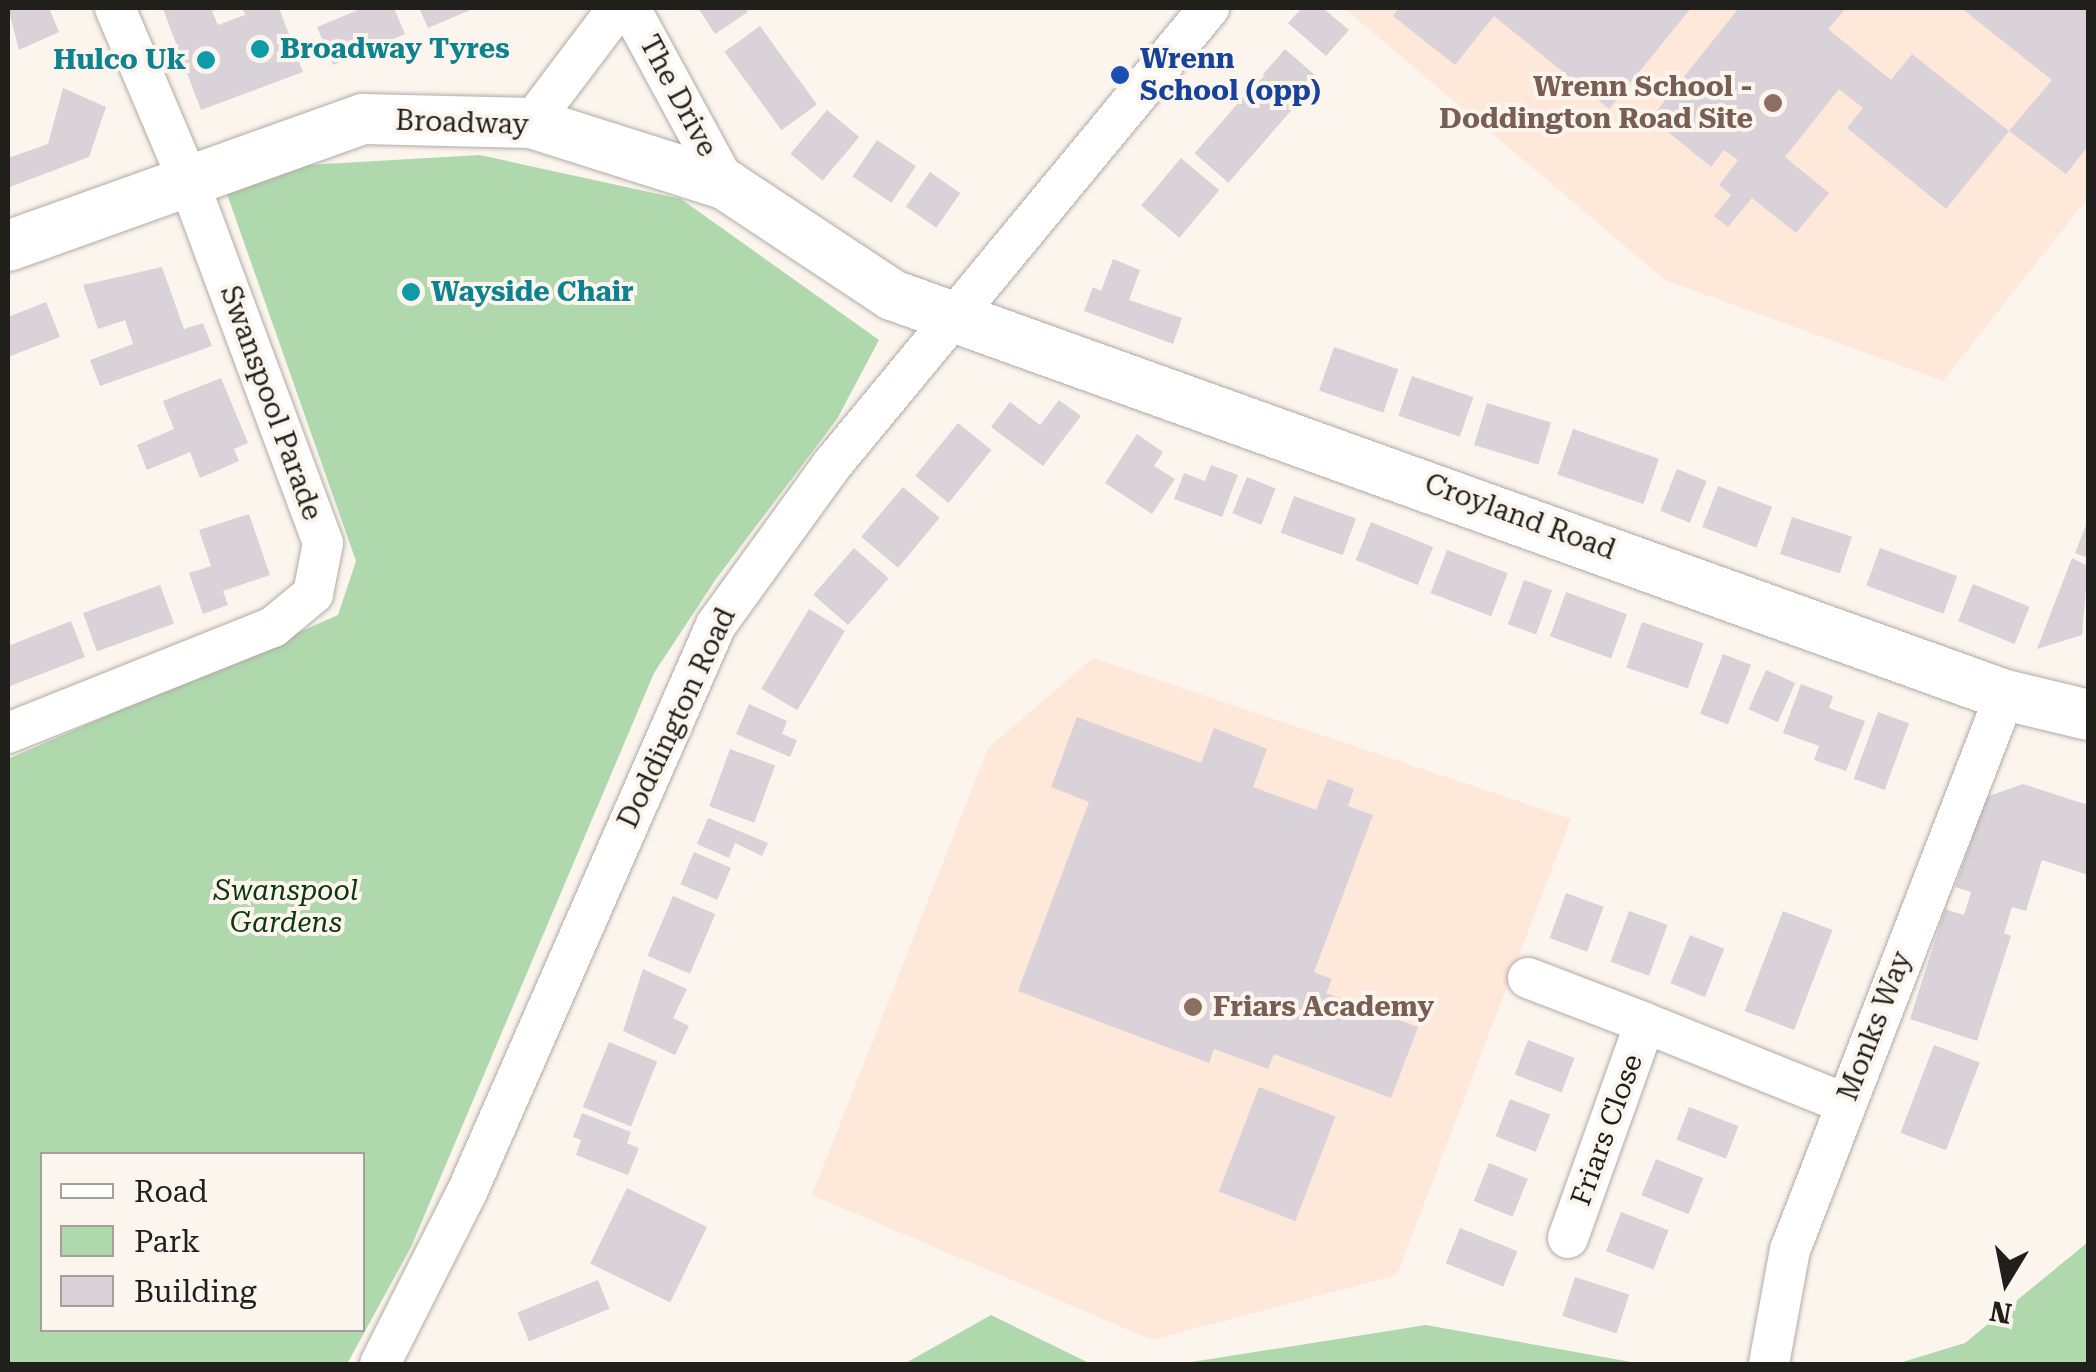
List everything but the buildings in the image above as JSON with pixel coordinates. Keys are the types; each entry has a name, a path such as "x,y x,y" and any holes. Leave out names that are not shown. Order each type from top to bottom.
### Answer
{"main road":[{"name":"Broadway","path":"8,246 363,120 531,123 726,185 871,283 952,316"},
{"name":"Croyland Road","path":"952,316 2005,695 2088,714"}],"street":[{"path":"115,8 188,180"},
{"name":"The Drive","path":"531,123 618,8"},
{"name":"The Drive","path":"630,8 726,185"},
{"name":"Doddington Road","path":"380,1364 467,1192 716,624 766,550 952,316 1037,223 1209,8"},
{"name":"Swanspool Parade","path":"8,733 273,628 313,594 323,543 188,180"},
{"name":"Monks Way","path":"1769,1364 1790,1250 2005,695"},
{"name":"Friars Close","path":"1528,978 1844,1104"},
{"name":"Friars Close","path":"1568,1238 1646,1022"}],"shaded area":[{"name":"Wrenn School - Doddington Road Site","path":"1344,8 2088,8 2088,198 1943,381 1665,280"},
{"name":"Friars Academy","path":"1093,658 1571,819 1397,1275 1152,1340 812,1195 988,748"}],"green space":[{"name":"Swanspool Gardens","path":"480,155 681,199 879,340 837,419 716,579 654,673 411,1247 365,1331 365,1152 40,1152 40,1332 365,1332 347,1364 8,1364 8,759 338,615 356,561 227,194 307,165"},
{"path":"2088,1242 2088,1364 1896,1364 1965,1343"},
{"path":"991,1315 1091,1364 904,1364"},
{"path":"1426,1325 1642,1364 1179,1364"}],"place":[{"name":"Broadway Tyres","path":"260,49"},
{"name":"Hulco Uk","path":"206,60"},
{"name":"Wrenn School (opp)","path":"1120,75"},
{"name":"Wrenn School - Doddington Road Site","path":"1773,103"},
{"name":"Wayside Chair","path":"411,292"},
{"name":"Friars Academy","path":"1193,1007"}]}
